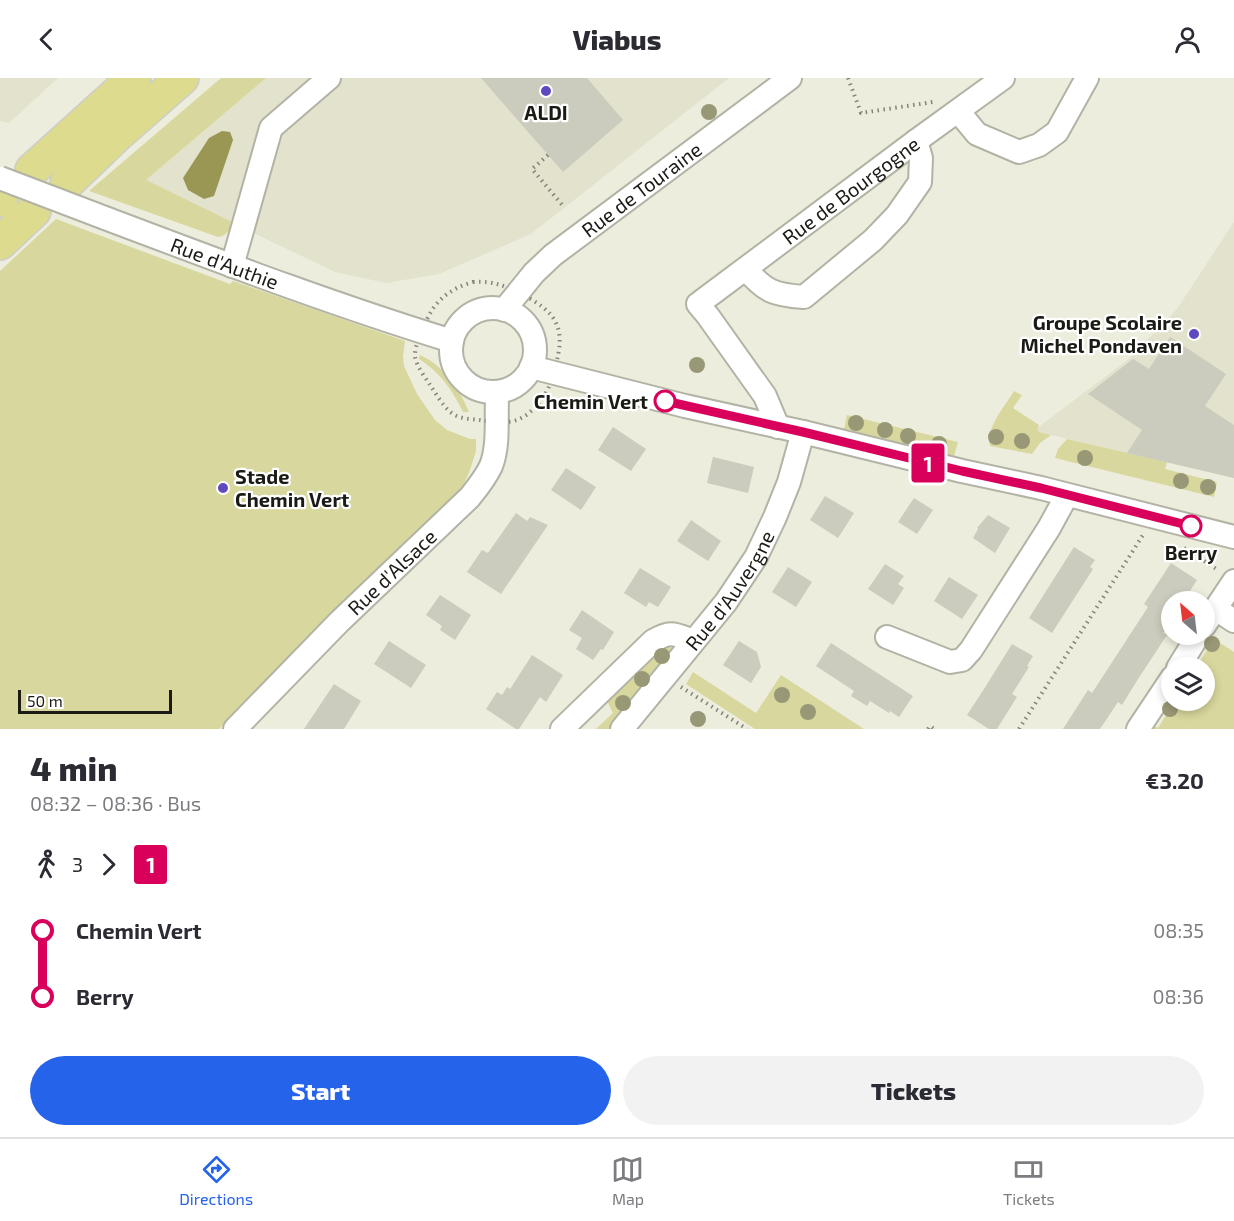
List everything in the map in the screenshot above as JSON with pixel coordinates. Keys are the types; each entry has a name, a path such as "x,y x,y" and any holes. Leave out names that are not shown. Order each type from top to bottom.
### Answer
{"highway":[{"path":"32,170 134,78"},
{"path":"66,183 182,78"},
{"path":"0,243 34,211"}],"street":[{"path":"232,266 271,128 329,78"},
{"name":"Rue de Touraine","path":"504,310 534,273 553,255 790,78"},
{"name":"Rue de Bourgogne","path":"778,427 765,396 698,304 916,141 951,106 1003,78"},
{"path":"951,106 977,134 1019,152 1039,145 1057,132 1087,78"},
{"path":"746,269 756,281 773,293 804,297 873,240 897,215 920,182 921,158 916,141"},
{"name":"Rue d'Authie","path":"0,192 105,218 378,318 452,341"},
{"path":"493,308 504,310 524,322 531,332 535,355 525,377 516,385 506,390 482,391 460,377 451,354 452,341 462,321 471,314 493,308"},
{"path":"531,367 685,406 1068,495 1234,537"},
{"name":"Rue d'Alsace","path":"235,729 331,629 470,497 492,464 495,449 497,399 494,392"},
{"name":"Rue d'Auvergne","path":"622,729 726,602 756,557 789,482 803,432"},
{"path":"886,637 950,662 962,660 971,650 1068,495"},
{"path":"1218,619 1230,578"},
{"path":"562,729 653,641 672,634 693,641"},
{"path":"1138,729 1161,694"}],"path":[{"path":"848,78 861,113 951,106"},
{"path":"548,155 532,169 564,207"},
{"path":"426,322 441,299 465,284 493,282 508,287"},
{"path":"525,296 545,309 552,317 559,332 558,358"},
{"path":"418,342 415,357 441,400 452,413 459,417 479,420"},
{"path":"508,423 532,410 550,384"},
{"path":"1019,729 1144,533"},
{"path":"1182,546 1230,578"},
{"path":"665,677 747,729"},
{"path":"928,729 930,726 934,729"}],"shaded area":[{"path":"0,78 58,78 9,123 0,121"},
{"path":"221,78 266,78 146,180 234,223 226,234 218,237 89,191"},
{"path":"266,78 729,78 531,234 439,274 386,283 335,272 145,181"},
{"path":"222,131 230,132 233,140 214,196 204,199 188,190 183,178 209,138"},
{"name":"Stade Chemin Vert","path":"56,219 230,284 233,281 405,341 404,366 417,394 435,420 447,430 476,439 476,451 463,486 446,506 393,555 219,729 0,729 0,271"},
{"name":"Groupe Scolaire Michel Pondaven","path":"1234,222 1234,478 1039,432 1036,429 1130,358 1177,309"},
{"path":"420,355 436,365 450,379 469,412 463,412 445,382 419,359"},
{"path":"1014,391 1022,395 1013,408 1039,425 1037,429 1039,432 1051,435 1040,443 1032,454 990,446 990,433 993,425"},
{"path":"847,415 958,442 954,456 844,429"},
{"path":"1067,439 1167,462 1165,469 1217,482 1214,497 1055,458 1058,449"},
{"path":"1215,640 1234,652 1234,729 1148,729 1151,724 1158,728 1169,711 1215,711 1215,657 1202,657 1210,645 1215,645"},
{"path":"668,645 671,648 670,656 609,729 596,729 613,713 607,701 603,699 652,651"},
{"path":"693,672 756,713 781,675 864,729 755,729 686,684"}],"building":[{"path":"481,78 587,78 623,120 563,172"},
{"path":"1170,337 1226,374 1205,406 1234,425 1234,478 1127,453 1142,430 1088,394 1133,359 1149,369"},
{"path":"613,427 646,449 631,471 598,450"},
{"path":"713,457 754,467 748,493 707,483"},
{"path":"566,468 596,487 581,510 551,490"},
{"path":"825,496 854,513 838,538 810,520"},
{"path":"914,498 933,510 917,534 898,522"},
{"path":"516,513 527,521 530,517 548,525 501,594 467,572 482,550 488,553"},
{"path":"988,515 1010,528 995,553 973,538 977,528"},
{"path":"691,520 721,541 708,561 677,541"},
{"path":"1074,547 1095,560 1090,567 1093,569 1052,633 1029,618"},
{"path":"1171,563 1197,580 1190,591 1161,591 1161,644 1122,705 1118,702 1100,729 1063,729 1088,690 1092,693 1148,607 1144,604"},
{"path":"885,564 904,576 898,584 904,588 893,605 868,589"},
{"path":"788,567 812,582 796,607 772,592"},
{"path":"640,568 671,587 658,607 649,602 646,607 624,593"},
{"path":"949,577 978,595 962,619 934,601"},
{"path":"440,595 471,615 455,640 440,630 442,626 426,615"},
{"path":"582,610 614,632 603,650 601,649 593,660 576,649 582,638 569,630"},
{"path":"389,641 426,665 411,688 374,664"},
{"path":"739,641 757,652 761,667 751,683 723,665"},
{"path":"831,643 913,696 899,717 870,701 867,706 851,696 854,691 816,666"},
{"path":"1012,644 1033,656 1027,666 1029,667 1012,694 1017,697 997,729 989,729 967,715"},
{"path":"532,655 563,675 546,702 540,697 519,729 516,729 486,709 497,692 502,695 507,687 510,689"},
{"path":"334,684 361,701 344,729 304,729"}],"bus line":[{"name":"1","path":"665,401 1041,488 1191,526"}],"place":[{"name":"ALDI","path":"546,91"},
{"name":"Groupe Scolaire Michel Pondaven","path":"1194,334"},
{"name":"Chemin Vert","path":"665,401"},
{"name":"Stade Chemin Vert","path":"223,488"},
{"name":"Berry","path":"1191,526"}]}
